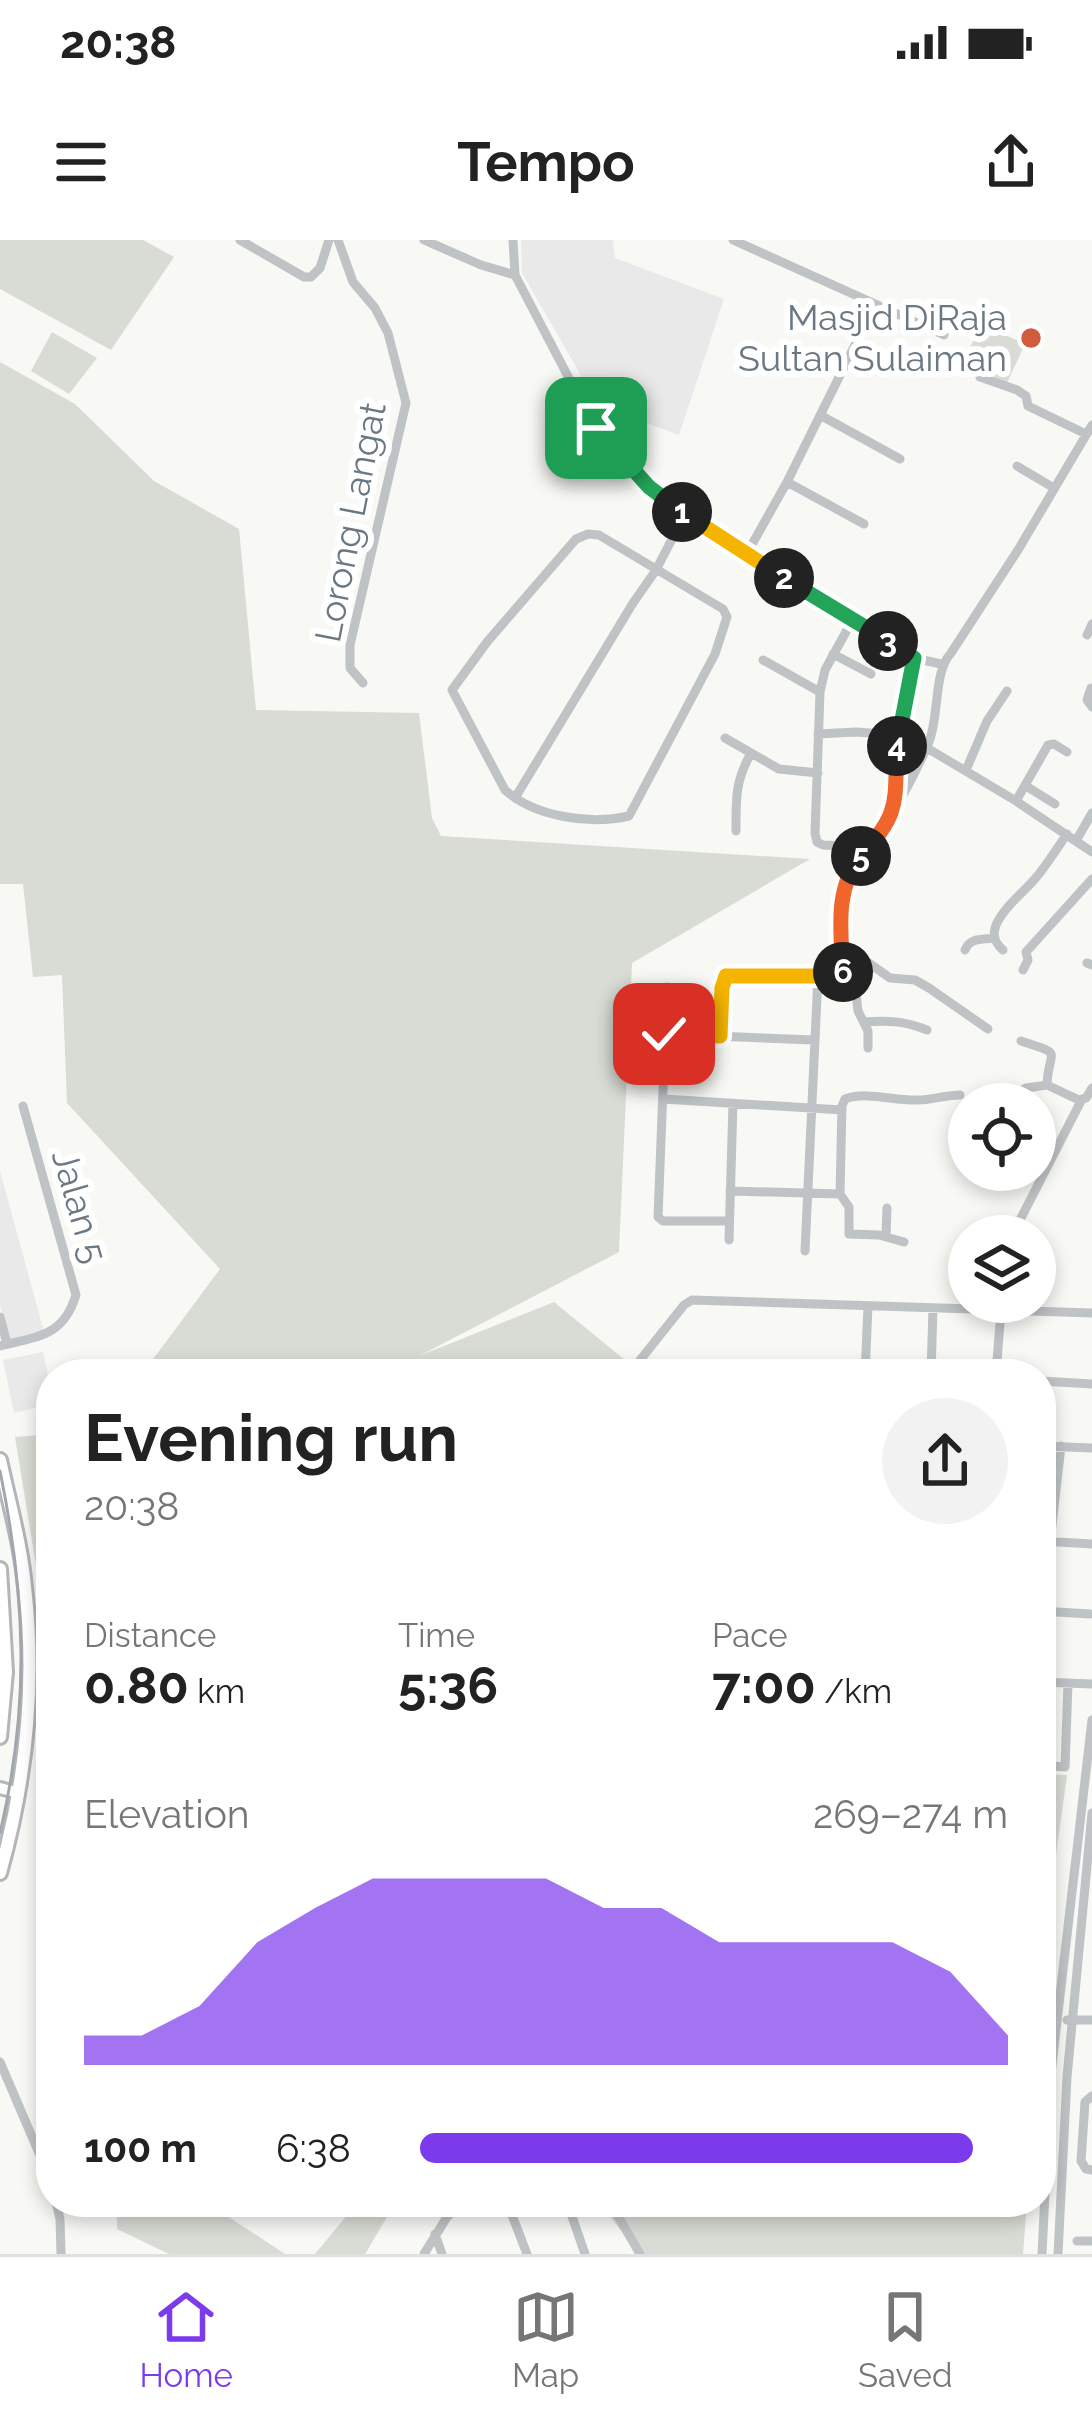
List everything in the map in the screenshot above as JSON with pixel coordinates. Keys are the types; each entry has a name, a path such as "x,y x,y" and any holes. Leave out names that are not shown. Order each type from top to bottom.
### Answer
{"highway":[{"path":"0,1460 25,1583 30,1646 19,1793 0,1873"},
{"path":"0,1569 6,1672 0,1737"}],"main road":[{"path":"0,1788 19,1793"},
{"path":"0,1804 16,1809"}],"street":[{"path":"240,240 304,278 320,268 329,240"},
{"name":"Lorong Langat","path":"338,240 352,282 376,308 388,333 406,403 350,645 350,668 363,682"},
{"path":"424,240 515,275"},
{"path":"513,240 515,275 596,428 649,487 746,554 914,658 941,664"},
{"path":"733,240 944,335"},
{"path":"746,554 855,345 928,369"},
{"path":"843,976 840,917 845,884 886,824 927,748 936,724 941,664 1018,550 1089,430 1028,406 1026,396 1017,390 980,377"},
{"path":"820,415 900,459"},
{"path":"1017,466 1054,488"},
{"path":"787,482 864,524"},
{"path":"515,798 656,571 685,514"},
{"path":"581,535 598,535 723,609 727,617 715,654 629,816 567,816 515,798 505,790 452,690 487,642 581,535"},
{"path":"853,620 825,670 820,692 815,833 817,842 830,846 870,847"},
{"path":"833,654 871,674"},
{"path":"897,803 897,735 914,658"},
{"path":"763,660 820,692"},
{"path":"1091,688 1087,700 1092,707"},
{"path":"964,766 1007,692"},
{"path":"818,734 897,735"},
{"path":"725,738 779,769 818,773"},
{"path":"1021,794 1048,745 1067,752"},
{"path":"927,748 1021,794 1055,804"},
{"path":"736,831 736,787 751,753"},
{"path":"1021,794 1092,852"},
{"path":"1003,950 994,938 998,921 1092,813"},
{"path":"1023,970 1026,952 1092,879"},
{"path":"965,950 974,940 994,938"},
{"path":"842,944 890,978 915,980 929,988 988,1029"},
{"path":"720,1036 726,976 843,976 855,984 868,1048"},
{"path":"805,1251 818,976"},
{"path":"667,987 658,1217 663,1221 729,1221"},
{"path":"863,1022 888,1020 926,1030"},
{"path":"664,1034 814,1040"},
{"path":"1021,1041 1048,1050 1053,1064 1047,1083"},
{"path":"1024,1215 1092,1088"},
{"path":"1056,1090 1082,1099"},
{"path":"904,1242 849,1234 849,1207 840,1194 842,1109 850,1095 913,1100 948,1095"},
{"path":"663,1099 842,1109"},
{"path":"729,1240 733,1103"},
{"name":"Jalan 5","path":"4,1345 58,1329 76,1294 23,1106"},
{"path":"730,1191 840,1194"},
{"path":"886,1236 887,1208"},
{"path":"641,1359 692,1300 948,1308"},
{"path":"866,1359 868,1306"},
{"path":"932,1359 933,1308"},
{"path":"1056,1312 1092,1313"},
{"path":"0,1317 4,1345"},
{"path":"997,1359 1000,1323"},
{"path":"1056,1382 1092,1384"},
{"path":"1056,1446 1092,1448"},
{"path":"1056,1478 1061,1446"},
{"path":"1056,1542 1092,1544"},
{"path":"1056,1611 1090,1614"},
{"path":"1056,1683 1092,1684"},
{"path":"1056,1766 1065,1767 1068,1683"},
{"path":"1056,2028 1082,1903 1092,1720"},
{"path":"1058,2254 1071,2020 1092,1814"},
{"path":"1057,2019 1092,2018"},
{"path":"0,2062 36,2146"},
{"path":"1092,2096 1084,2102 1081,2162 1092,2170"},
{"path":"57,2217 61,2254"},
{"path":"424,2254 446,2217"},
{"path":"513,2217 527,2254"},
{"path":"571,2217 585,2254"},
{"path":"619,2217 640,2254"},
{"path":"1042,2254 1044,2217"},
{"path":"435,2234 442,2254"},
{"path":"1077,2241 1092,2241"}],"shaded area":[{"path":"0,240 143,240 174,257 111,350 0,289"},
{"path":"521,240 613,240 615,258 724,299 679,435 598,405 522,273"},
{"path":"981,324 1025,344 1007,383 963,363"},
{"path":"52,332 97,358 69,394 31,371"},
{"path":"0,362 75,404 154,481 239,529 256,710 419,713 432,818 441,836 810,859 632,963 619,1252 419,1356 554,1302 624,1359 153,1359 220,1269 67,1103 62,975 33,977 23,884 0,884"},
{"path":"0,1171 44,1332 9,1340 0,1305"},
{"path":"43,1352 44,1359 36,1359 36,1408 14,1413 3,1360"},
{"path":"36,1435 36,1566 15,1437"},
{"path":"1056,1775 1067,1775 1056,1855"},
{"path":"117,2217 229,2217 285,2254 169,2254 117,2229"},
{"path":"346,2217 387,2217 365,2254 315,2254"},
{"path":"611,2217 1026,2217 1023,2254 639,2254"}],"tram line":[{"path":"0,1471 15,1563 21,1652 16,1741 0,1833"}],"place":[{"name":"Masjid DiRaja Sultan Sulaiman","path":"1031,338"}],"route":[{"path":"596,428 649,487 685,514 914,658 897,735 897,803 845,884 840,917 843,976 726,976 720,1036 664,1034"}]}
